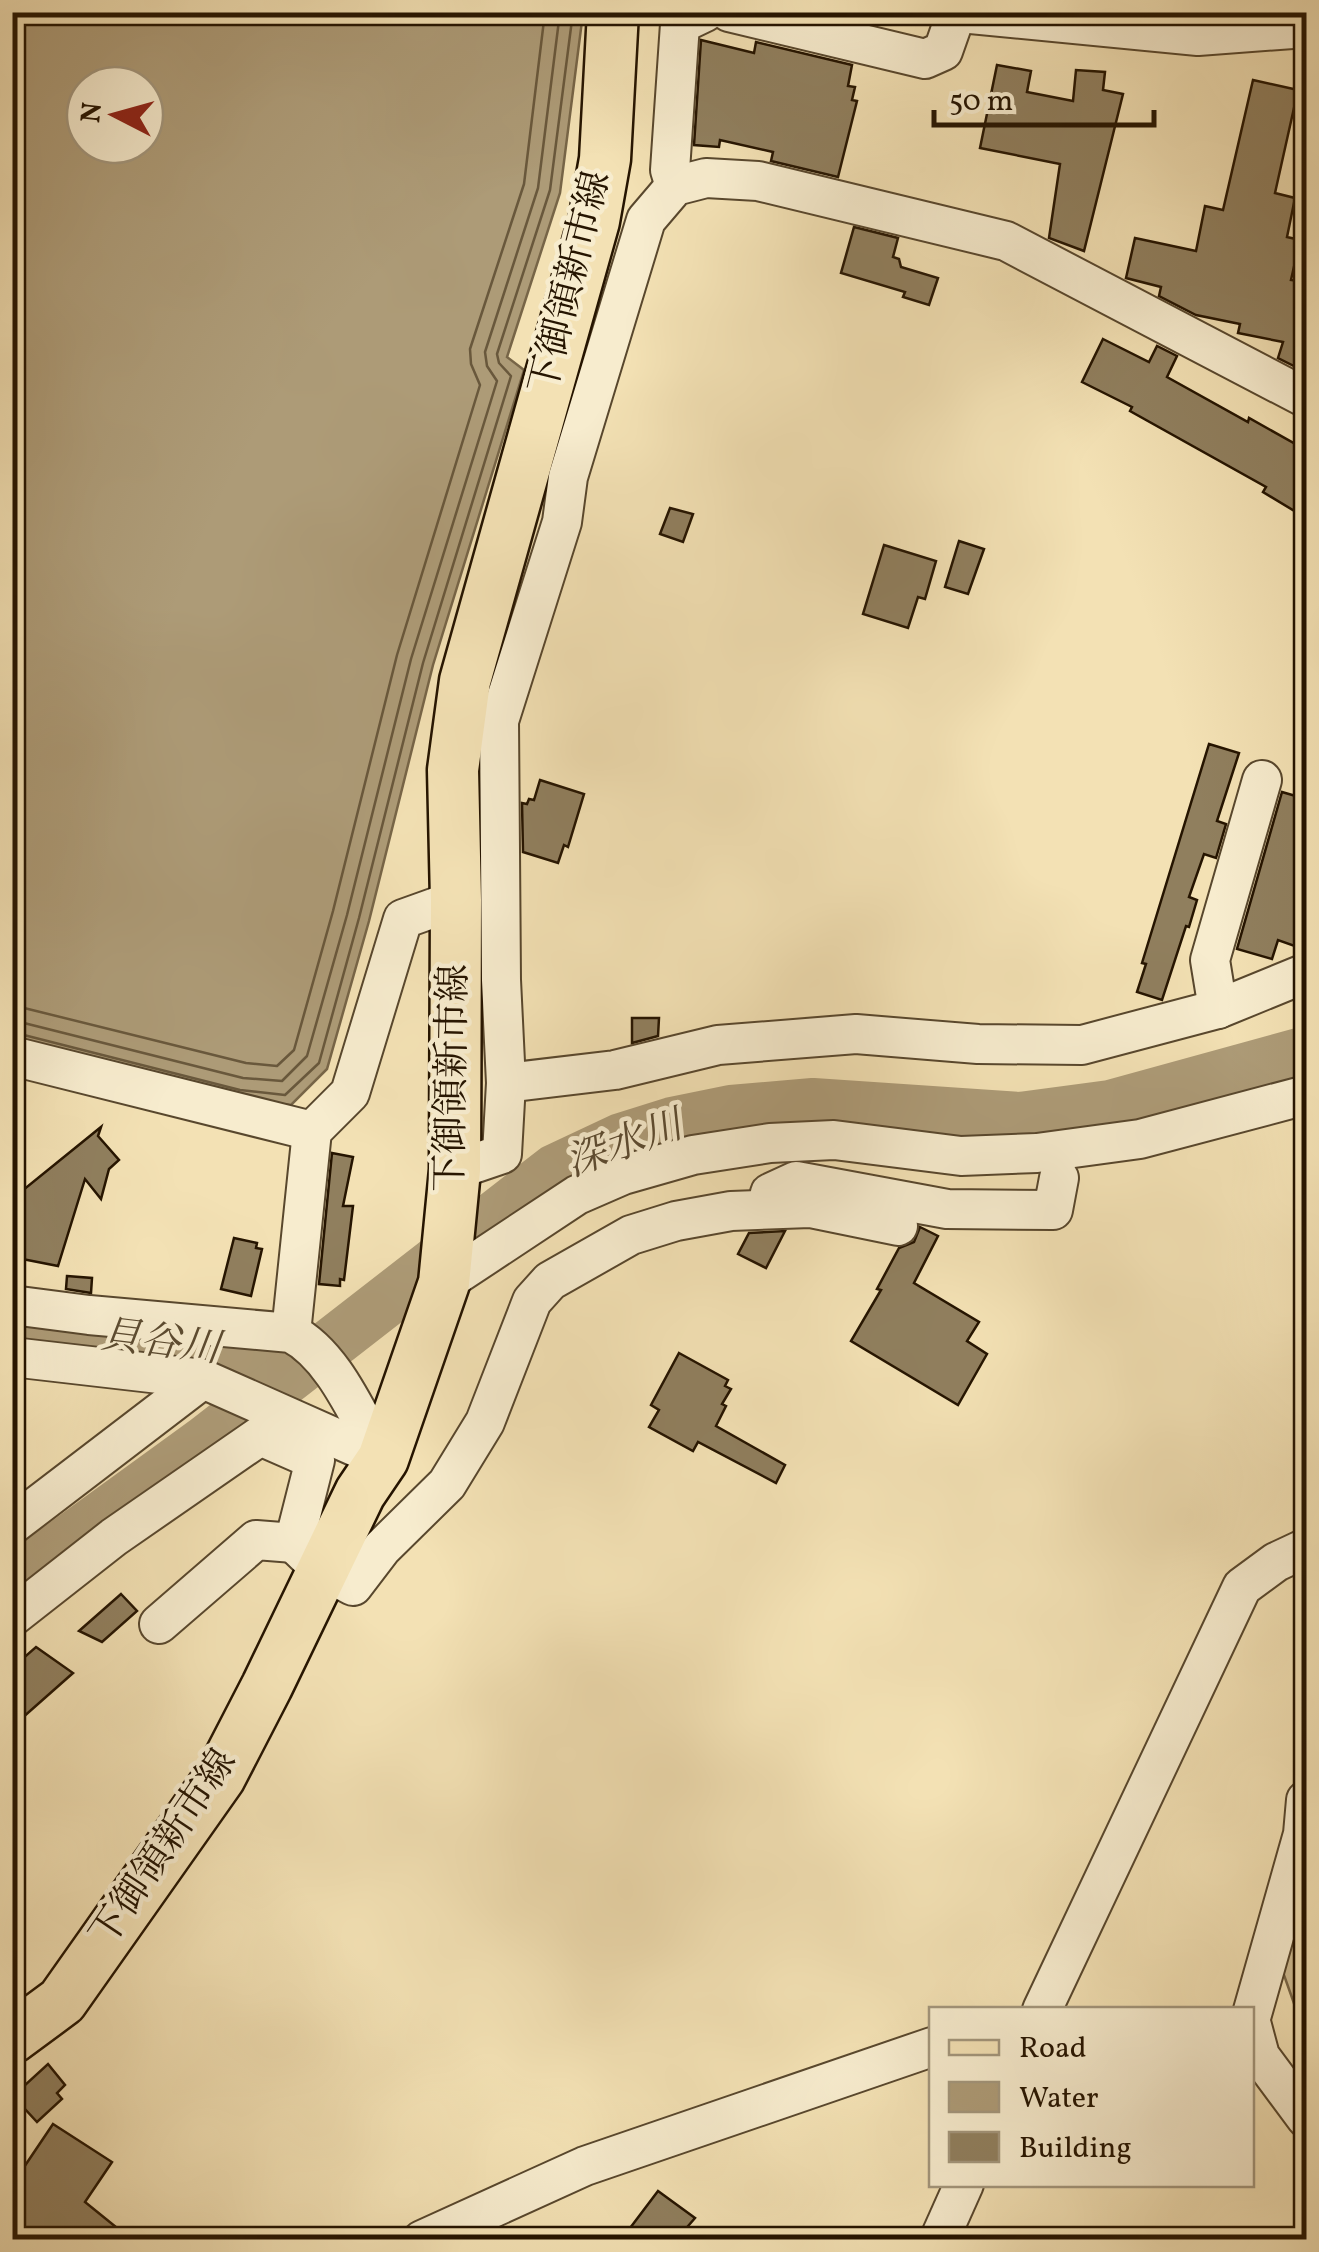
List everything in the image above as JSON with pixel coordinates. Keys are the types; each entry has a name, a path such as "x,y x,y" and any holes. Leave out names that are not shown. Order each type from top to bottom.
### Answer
{"main road":[{"name":"下御領新市線","path":"12,2038 62,2001 220,1777 267,1686 308,1556 383,1459 444,1283 455,1170 453,770 465,680 594,221 604,159 613,12"}],"street":[{"path":"675,186 670,170 680,24 705,12"},
{"path":"729,12 925,59 943,51 953,13 1306,28"},
{"path":"455,1170 502,1154 506,1083 500,980 500,721 562,522 568,477 646,220 675,186 706,178 758,181 1006,240 1306,398"},
{"path":"1218,1009 1210,960 1262,780"},
{"path":"383,1459 310,1349 312,1131 350,1093 403,919 456,900"},
{"path":"506,1083 615,1070 718,1045 837,1035 978,1044 1082,1044 1218,1009 1306,973"},
{"path":"12,1056 312,1131"},
{"path":"444,1283 577,1195 693,1155 770,1143 834,1140 961,1156 1038,1153 1140,1139 1306,1095"},
{"path":"766,1210 770,1193 796,1181 948,1209 1065,1199 1097,1167 1140,1139"},
{"path":"980,1156 988,1170 1024,1180 1065,1199"},
{"path":"159,1624 256,1540 308,1556 353,1586 382,1548 447,1484 485,1422 532,1301 550,1282 631,1236 731,1211 810,1208 898,1226"},
{"path":"12,1305 310,1349"},
{"path":"12,1356 217,1386 383,1459"},
{"path":"12,1525 217,1386"},
{"path":"12,1617 114,1537 260,1436 314,1460 308,1556"},
{"path":"1043,2007 1242,1587 1276,1562 1306,1548"},
{"path":"1254,2007 1303,1834 1306,1800"},
{"path":"1254,2034 1260,2056 1306,2118"},
{"path":"422,2240 585,2166 929,2049"},
{"path":"939,2240 963,2187"}],"shaded area":[{"path":"1285,1941 1306,1942 1306,2010 1296,2009 1279,1961"}],"water":[{"path":"12,13 583,13 560,193 507,357 524,370 433,665 369,921 327,1069 291,1105 239,1100 13,1041"}],"building":[{"path":"701,40 754,53 756,42 852,65 848,86 855,87 852,100 857,101 838,177 771,161 773,152 720,140 719,147 694,145"},
{"path":"997,65 1031,71 1027,92 1073,101 1076,70 1105,72 1103,90 1123,94 1084,251 1049,238 1060,164 980,148"},
{"path":"1253,80 1298,90 1275,193 1295,198 1287,237 1300,240 1291,280 1306,282 1306,372 1278,358 1283,342 1238,333 1240,324 1196,315 1159,296 1161,287 1126,278 1135,238 1196,251 1205,206 1223,210"},
{"path":"854,227 898,238 893,257 899,259 901,267 938,278 929,305 903,297 905,292 841,273"},
{"path":"1103,339 1149,362 1157,346 1177,356 1167,377 1306,450 1306,518 1263,492 1266,487 1130,411 1132,407 1082,382"},
{"path":"670,508 693,514 683,542 660,534"},
{"path":"959,541 984,549 968,594 945,587"},
{"path":"884,545 936,561 925,599 918,597 908,628 863,614"},
{"path":"1209,744 1239,753 1217,821 1226,824 1216,858 1204,854 1189,897 1197,900 1162,1000 1137,992 1146,964 1142,963"},
{"path":"540,780 584,794 568,847 564,845 558,863 523,852 522,803 534,800"},
{"path":"1282,792 1306,799 1306,950 1278,940 1272,959 1237,949"},
{"path":"632,1018 659,1018 658,1036 632,1043"},
{"path":"101,1127 98,1136 119,1160 109,1169 101,1199 85,1179 58,1266 12,1257 12,1199"},
{"path":"332,1153 353,1157 343,1206 353,1206 340,1286 319,1284"},
{"path":"920,1227 938,1236 914,1283 979,1322 967,1341 987,1354 958,1405 851,1341 881,1290 877,1289 899,1248 914,1242"},
{"path":"785,1231 766,1268 738,1254 749,1233"},
{"path":"234,1238 257,1243 256,1248 262,1249 251,1296 221,1289"},
{"path":"67,1276 92,1278 91,1293 66,1289"},
{"path":"679,1353 728,1380 725,1386 731,1389 716,1426 785,1465 776,1483 698,1442 693,1451 649,1427 659,1410 651,1405"},
{"path":"121,1594 137,1611 102,1642 79,1631"},
{"path":"36,1647 73,1673 12,1727 12,1668"},
{"path":"48,2064 65,2085 57,2093 62,2099 37,2122 13,2096"},
{"path":"53,2124 112,2162 85,2202 132,2240 40,2240 12,2221 12,2185"},
{"path":"658,2191 695,2218 676,2240 621,2240"}],"waterway":[{"name":"深水川","path":"12,1582 206,1441 555,1170 621,1139 731,1111 813,1104 1020,1118 1110,1106 1306,1052"},
{"name":"貝谷川","path":"12,1326 308,1363"}]}
